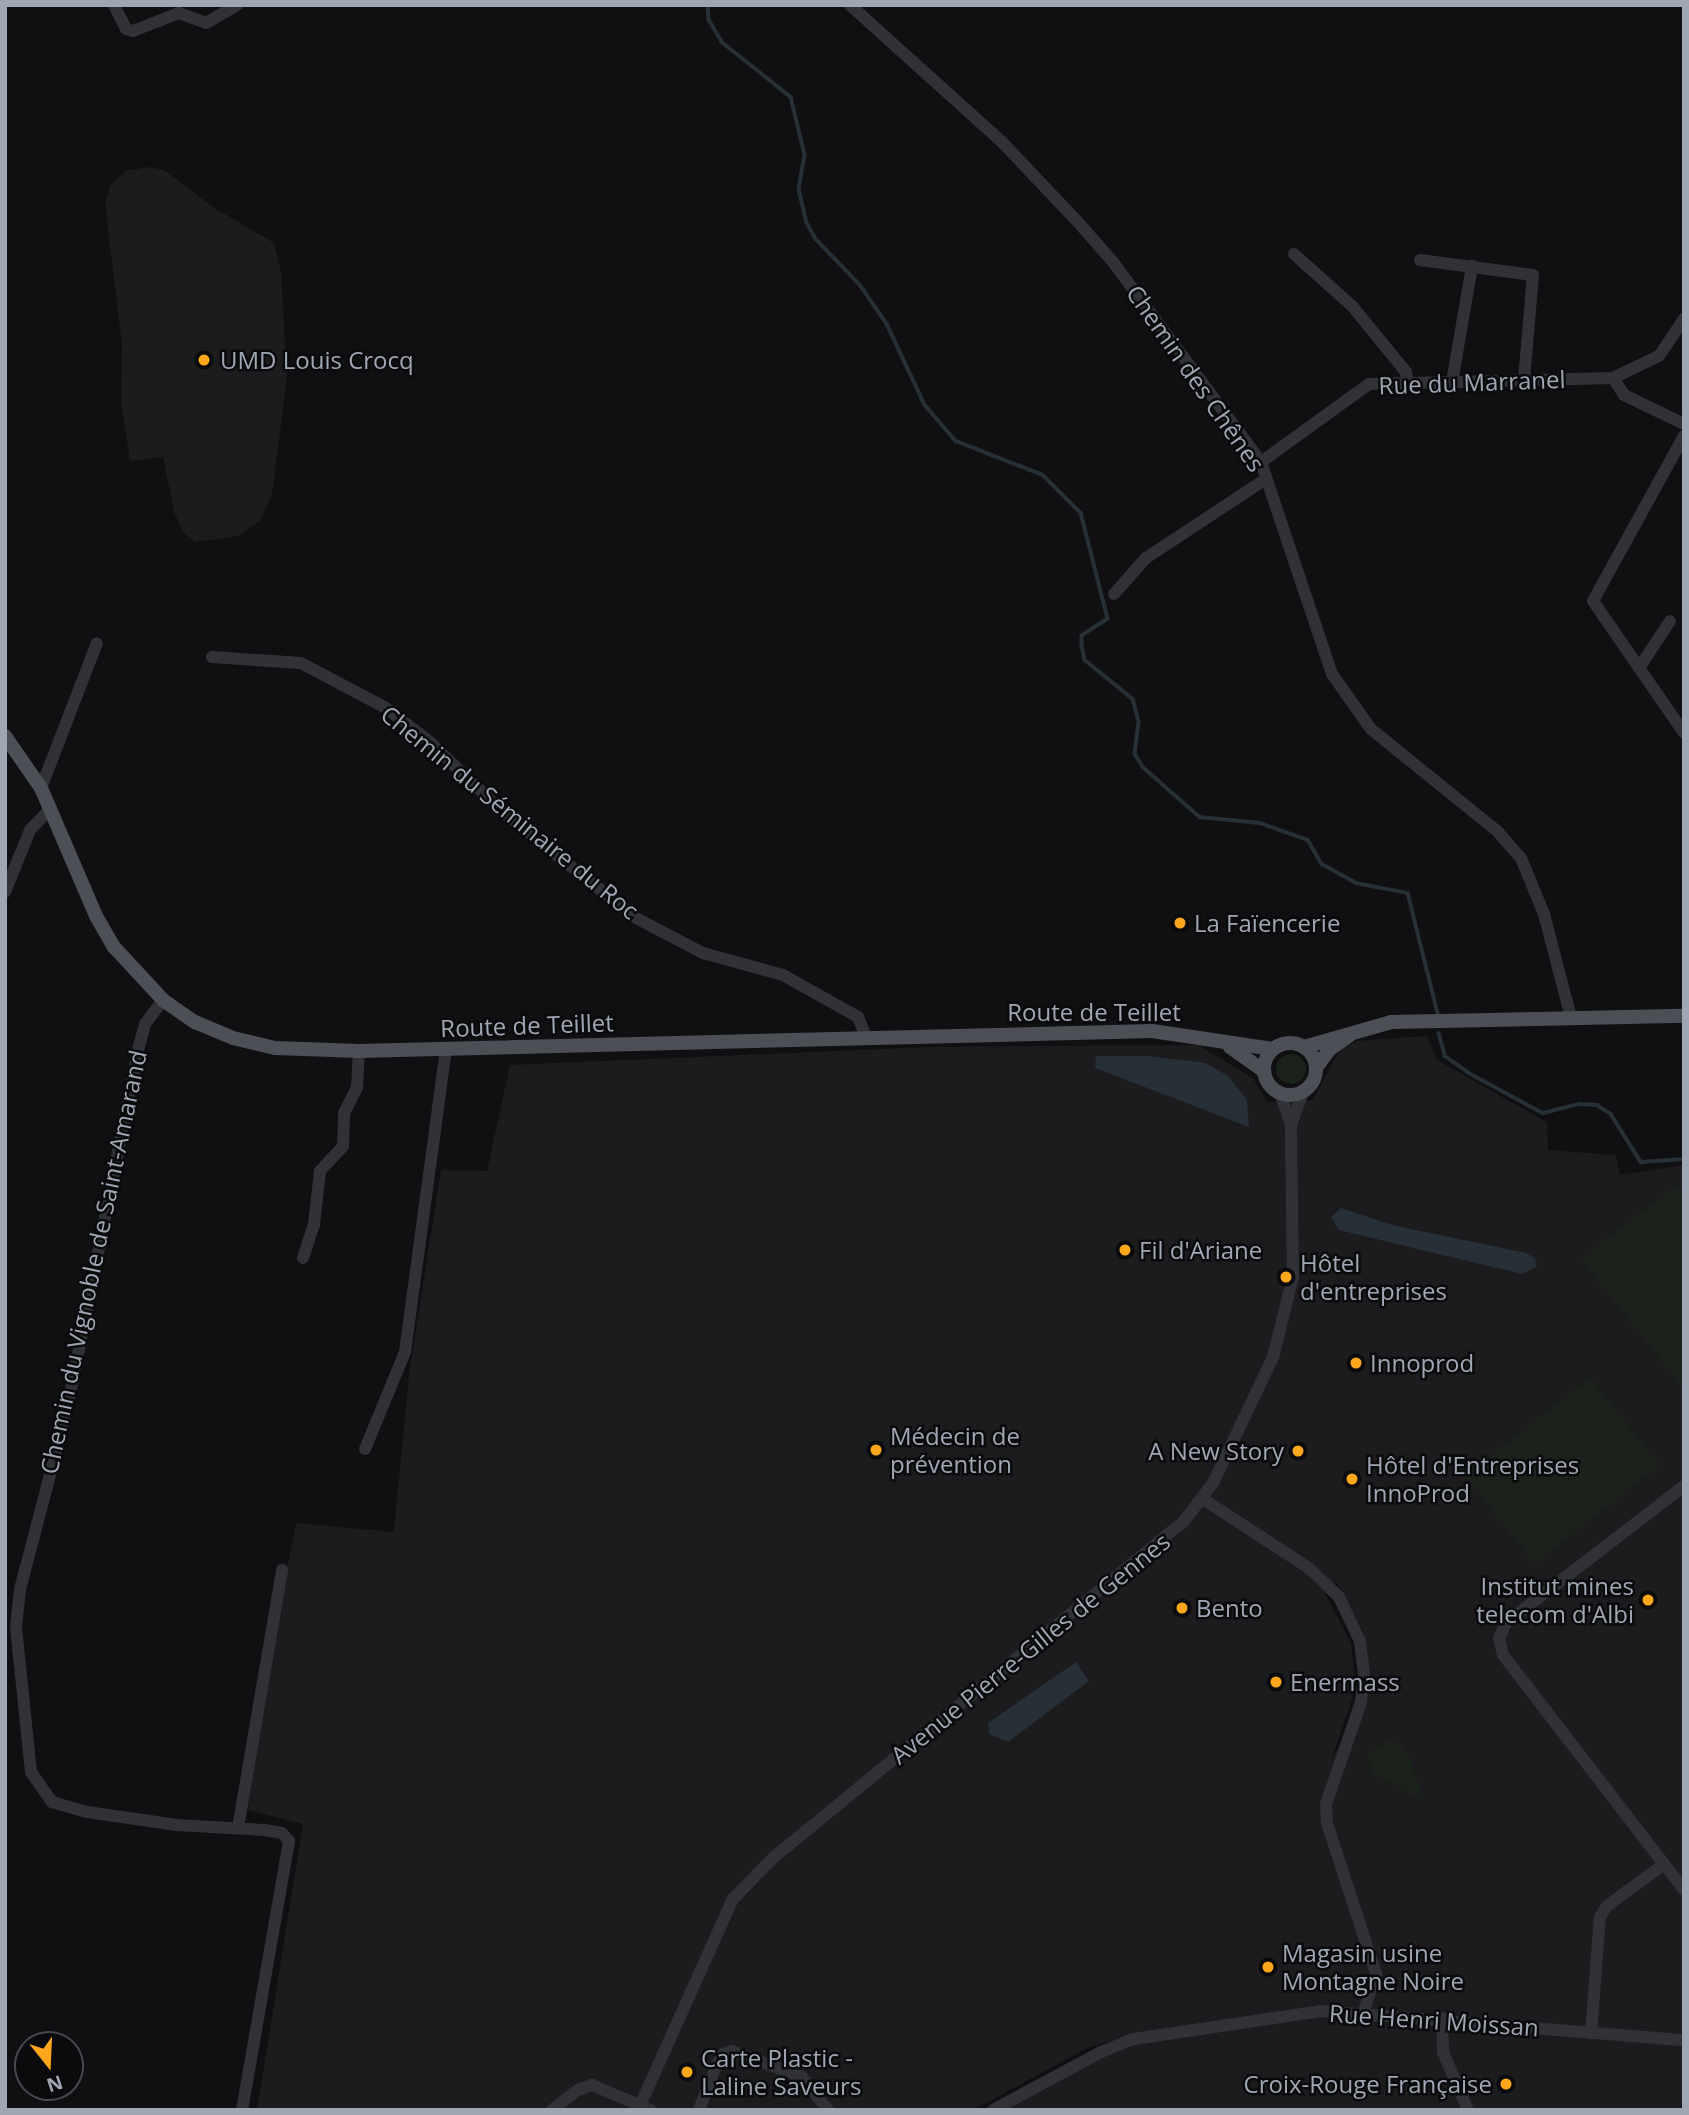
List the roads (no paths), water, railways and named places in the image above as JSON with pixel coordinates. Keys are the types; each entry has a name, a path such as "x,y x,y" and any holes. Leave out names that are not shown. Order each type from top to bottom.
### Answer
{"main road":[{"name":"Route de Teillet","path":"5,736 41,788 96,916 114,947 163,1000 195,1022 233,1038 275,1048 359,1051 1152,1031 1273,1049"},
{"path":"1357,1030 1330,1049 1315,1068 1304,1090 1280,1093 1269,1084 1264,1071 1273,1049 1291,1043 1304,1047 1357,1030 1391,1022 1684,1016"},
{"name":"Route de Teillet","path":"1213,1039 1248,1057 1264,1071"},
{"path":"1304,1047 1315,1068"}],"street":[{"path":"114,5 126,29 133,31 179,13 206,23 237,5"},
{"name":"Chemin des Chênes","path":"850,5 1002,142 1077,220 1114,262 1261,462 1332,674 1371,729 1498,832 1521,858 1544,914 1571,1018"},
{"path":"1294,254 1353,307 1406,372 1408,383"},
{"path":"1420,260 1533,275 1524,380"},
{"path":"1452,382 1472,266"},
{"name":"Rue du Marranel","path":"1261,462 1369,384 1613,378 1659,356 1684,319"},
{"path":"1613,378 1624,396 1684,424"},
{"path":"1684,436 1593,601 1684,733"},
{"path":"1114,594 1146,558 1266,480"},
{"path":"1639,668 1670,621"},
{"path":"41,788 56,760 97,643"},
{"name":"Chemin du Séminaire du Roc","path":"212,657 301,663 386,708 430,742 507,816 636,918 703,953 783,975 858,1017 866,1037"},
{"path":"5,892 30,830 51,808"},
{"name":"Chemin du Vignoble de Saint-Amarand","path":"163,1000 145,1024 139,1045 66,1414 20,1589 16,1627 32,1772 52,1802 113,1815 282,1833 289,1841 289,1856 242,2110"},
{"path":"365,1449 405,1352 446,1050"},
{"path":"303,1258 314,1225 320,1171 343,1146 344,1113 357,1088 359,1051"},
{"name":"Avenue Pierre-Gilles de Gennes","path":"1291,1125 1304,1090"},
{"name":"Avenue Pierre-Gilles de Gennes","path":"643,2108 733,1899 773,1858 1144,1555 1203,1499 1268,1368 1286,1315 1294,1257 1291,1125 1280,1093"},
{"path":"1684,1486 1506,1623 1499,1638 1503,1655 1684,1890"},
{"path":"1203,1499 1309,1569 1339,1597 1360,1641 1364,1674 1361,1702 1326,1804 1328,1823 1363,1926 1376,1975 1364,2011"},
{"path":"238,1828 282,1570"},
{"path":"1591,2033 1600,1917 1607,1906 1664,1864"},
{"name":"Rue Henri Moissan","path":"993,2110 1134,2039 1321,2011 1364,2011 1684,2040"},
{"path":"1442,2018 1443,2052 1468,2110"},
{"path":"699,2110 716,2066 723,2054 732,2051 802,2077 828,2110"},
{"path":"552,2110 578,2090 592,2085 643,2108"}],"waterway":[{"path":"708,5 709,20 722,42 791,97 805,155 799,189 807,223 816,239 861,286 887,324 925,405 956,441 1043,475 1081,513 1108,619 1082,636 1085,660 1133,699 1139,722 1135,754 1143,767 1200,817 1260,823 1308,840 1322,864 1356,883 1408,893 1439,1017"},
{"path":"1439,1033 1445,1056 1469,1073 1543,1113 1580,1104 1597,1105 1611,1114 1641,1162 1684,1159"}],"place":[{"name":"UMD Louis Crocq","path":"204,360"},
{"name":"La Faïencerie","path":"1180,923"},
{"name":"Fil d'Ariane","path":"1125,1250"},
{"name":"Hôtel d'entreprises","path":"1286,1277"},
{"name":"Innoprod","path":"1356,1363"},
{"name":"Médecin de prévention","path":"876,1450"},
{"name":"A New Story","path":"1298,1451"},
{"name":"Hôtel d'Entreprises InnoProd","path":"1352,1479"},
{"name":"Institut mines telecom d'Albi","path":"1648,1600"},
{"name":"Bento","path":"1182,1608"},
{"name":"Enermass","path":"1276,1682"},
{"name":"Magasin usine Montagne Noire","path":"1268,1967"},
{"name":"Carte Plastic - Laline Saveurs","path":"687,2072"},
{"name":"Croix-Rouge Française","path":"1506,2084"}]}
